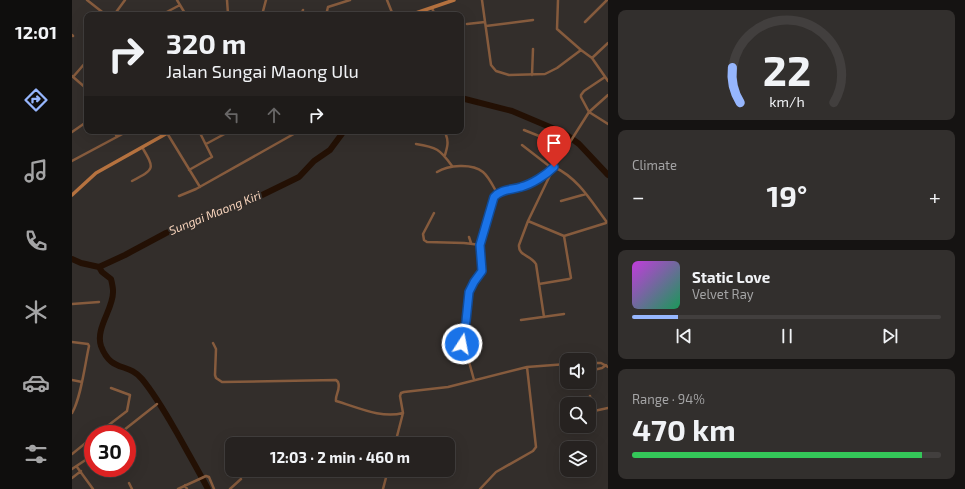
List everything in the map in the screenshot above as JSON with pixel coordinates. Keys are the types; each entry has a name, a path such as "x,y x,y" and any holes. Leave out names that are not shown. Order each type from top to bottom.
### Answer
{"main road":[{"path":"419,12 454,0"},
{"path":"72,195 96,173 165,134"}],"street":[{"path":"87,0 102,12"},
{"path":"116,12 125,0"},
{"path":"177,0 184,12"},
{"path":"227,0 228,12"},
{"path":"263,12 266,0"},
{"path":"327,12 328,7 350,0"},
{"path":"388,0 392,12"},
{"path":"482,0 491,64 496,71 508,75 549,73 581,50"},
{"path":"558,0 557,27 581,50 592,58 608,81"},
{"path":"585,22 607,0"},
{"path":"167,12 180,5"},
{"path":"432,8 434,12"},
{"path":"486,26 533,20"},
{"path":"467,24 485,22"},
{"path":"592,58 608,43"},
{"path":"532,75 533,49"},
{"path":"84,64 72,77 84,87"},
{"path":"605,78 584,91 581,95 581,100 589,112 608,124"},
{"path":"544,317 535,261 520,252 518,249 519,245 528,221 553,168 589,112 608,95"},
{"path":"72,132 84,124"},
{"path":"524,130 544,138 564,151"},
{"path":"72,161 122,134"},
{"path":"168,134 200,187"},
{"path":"189,170 212,157 201,134"},
{"path":"206,144 224,134"},
{"path":"179,196 200,187 294,134"},
{"path":"445,155 448,144 446,135"},
{"path":"416,144 440,151 445,155 452,166"},
{"path":"522,145 553,168 571,176 586,194 606,223 564,236 528,221"},
{"path":"132,181 148,173 150,169 150,161 142,147"},
{"path":"437,172 452,166 470,167 483,172 497,193"},
{"path":"474,380 468,358 462,344 469,292 482,271 480,245 493,200 497,193 523,187 553,168"},
{"path":"561,201 586,194"},
{"path":"434,213 423,234 424,240 480,245"},
{"path":"539,284 571,278 564,236"},
{"path":"469,237 471,243"},
{"path":"72,304 99,302"},
{"path":"521,320 564,314"},
{"path":"72,342 88,344 89,346 82,382 72,413"},
{"path":"212,343 216,349 215,375 216,378 222,382 336,380 340,386 336,401 382,415 403,413"},
{"path":"596,363 607,366"},
{"path":"397,437 403,413 400,396 401,393 448,387 527,367 560,365"},
{"path":"596,369 607,366"},
{"path":"480,489 496,472 536,447 527,367"},
{"path":"72,380 82,382"},
{"path":"108,425 127,410 130,395 111,388"},
{"path":"590,396 594,411 608,408"},
{"path":"130,425 157,404"},
{"path":"72,454 84,444"},
{"path":"72,469 84,462"},
{"path":"77,467 93,489"},
{"path":"72,478 80,471"},
{"path":"178,489 206,476 209,477 214,489"},
{"path":"383,489 386,477"},
{"path":"230,489 241,479"},
{"path":"129,483 132,489"},
{"path":"185,485 187,489"}],"waterway":[{"name":"Sungai Maong Kiri","path":"464,99 512,111 564,133 579,144 608,175"},
{"name":"Sungai Maong Kiri","path":"72,259 81,263 99,267 166,233 256,198 299,177 314,161 330,150 342,134"},
{"path":"99,267 102,272 111,279 113,290 113,298 100,332 101,346 110,360 115,364 137,374 147,385 169,419 208,489"}],"route":[{"path":"462,344 468,310 469,292 482,271 480,245 494,197 497,193 523,187 538,179 554,167"}]}
